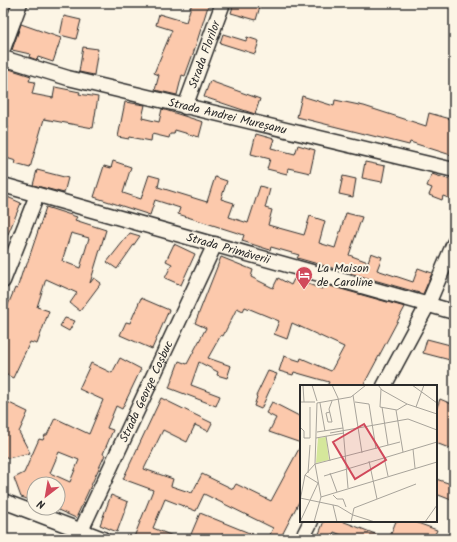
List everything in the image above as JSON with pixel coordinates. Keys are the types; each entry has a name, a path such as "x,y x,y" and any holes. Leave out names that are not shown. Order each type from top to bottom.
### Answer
{"street":[{"path":"3,49 20,3"},
{"name":"Strada Florilor","path":"185,107 223,3"},
{"name":"Strada Andrei Mureșanu","path":"3,58 68,78 454,170"},
{"name":"Strada Primăverii","path":"3,185 454,312"},
{"path":"3,281 37,194"},
{"name":"Strada George Coșbuc","path":"79,534 215,244"},
{"path":"385,385 428,304 454,244"},
{"path":"3,501 79,534 103,539"},
{"path":"302,539 310,522"}],"building":[{"path":"192,3 209,3 185,76 182,75 177,95 155,90 159,75 154,73 172,30 156,25 159,14 186,22"},
{"path":"234,3 261,3 256,20 231,13"},
{"path":"64,16 81,20 76,39 60,35"},
{"path":"21,24 61,38 53,62 38,57 37,60 29,57 30,54 12,50"},
{"path":"223,34 246,41 247,37 259,41 255,54 220,43"},
{"path":"83,47 98,49 94,75 79,72"},
{"path":"3,67 31,76 29,81 35,82 32,94 53,98 55,87 80,92 79,94 98,97 93,128 44,119 30,168 15,164 16,161 3,157 3,143 8,127 3,127"},
{"path":"210,81 260,99 255,114 204,97"},
{"path":"302,96 334,106 335,100 364,106 426,126 429,113 454,120 454,156 410,142 409,145 297,117"},
{"path":"125,102 145,105 142,118 159,122 162,109 203,122 199,137 175,130 174,134 170,134 169,138 152,134 151,141 130,137 129,139 118,137"},
{"path":"256,134 274,139 271,148 295,154 298,145 315,150 310,173 288,168 287,174 267,169 270,159 251,154"},
{"path":"113,161 131,167 123,193 141,199 149,175 160,178 158,187 207,202 215,177 227,181 221,199 234,203 229,217 248,223 260,186 270,189 265,208 272,210 268,225 304,235 310,216 325,221 319,243 335,248 346,213 362,217 349,255 368,262 371,253 382,257 377,270 413,282 418,268 432,273 423,294 297,258 299,255 271,247 270,250 242,241 244,235 178,214 180,208 155,200 150,215 94,197 104,166 111,168"},
{"path":"365,162 385,166 382,182 362,178"},
{"path":"37,170 68,178 64,193 33,185"},
{"path":"432,174 454,181 454,200 443,196 442,200 429,195 432,188 427,186"},
{"path":"343,176 356,179 353,197 339,194"},
{"path":"3,195 21,203 3,246"},
{"path":"46,207 77,217 75,220 106,230 90,283 94,278 101,283 80,311 70,303 77,293 46,279 37,307 49,311 37,344 30,342 13,378 3,373 3,317 15,288 17,289 24,267 26,267","holes":["71,233 89,238 80,268 62,261"]},
{"path":"130,233 140,236 117,269 107,262"},
{"path":"174,244 195,254 181,285 165,278 172,264 166,261"},
{"path":"221,257 253,270 251,277 273,288 278,278 291,285 294,279 322,289 323,284 405,307 364,385 328,385 329,382 294,372 293,375 279,371 284,356 300,361 301,358 331,371 344,347 292,323 287,339 274,334 279,321 245,307 243,311 237,308 223,336 221,335 208,358 231,366 227,378 217,375 218,372 199,362 191,385 220,396 216,406 169,388 179,361 187,364 206,328 195,323"},
{"path":"141,298 169,310 152,349 120,335 126,322 130,323"},
{"path":"65,318 75,321 69,331 60,326"},
{"path":"427,339 454,346 450,360 423,353"},
{"path":"120,358 141,369 122,409 116,406 107,428 113,430 103,454 105,455 76,518 66,514 66,480 70,482 79,460 59,452 50,473 57,476 26,476 26,499 21,497 14,478 24,473 39,439 43,440 45,435 47,435 55,418 89,434 103,400 79,389 91,363 112,373"},
{"path":"268,371 277,374 261,409 254,406 256,396"},
{"path":"161,398 212,423 208,431 195,425 187,442 163,430 144,469 173,479 171,486 192,493 202,474 233,489 236,484 271,501 300,447 300,500 280,539 268,539 273,528 204,494 196,511 165,499 153,528 180,539 139,539 134,537 153,490 123,479"},
{"path":"440,399 454,405 454,450 437,443 437,407"},
{"path":"3,400 28,412 19,432 30,453 8,458 3,455"},
{"path":"272,402 300,416 300,443 269,432 276,418 266,413"},
{"path":"437,479 454,485 454,501 437,494"},
{"path":"111,495 128,502 117,532 100,525"},
{"path":"200,513 264,539 234,539 222,534 220,539 189,539"},
{"path":"324,522 345,522 388,539 351,539 334,532 331,539 317,539"},
{"path":"396,522 415,522 437,530 433,539 389,539"}],"place":[{"name":"La Maison de Caroline","path":"304,290"}]}
